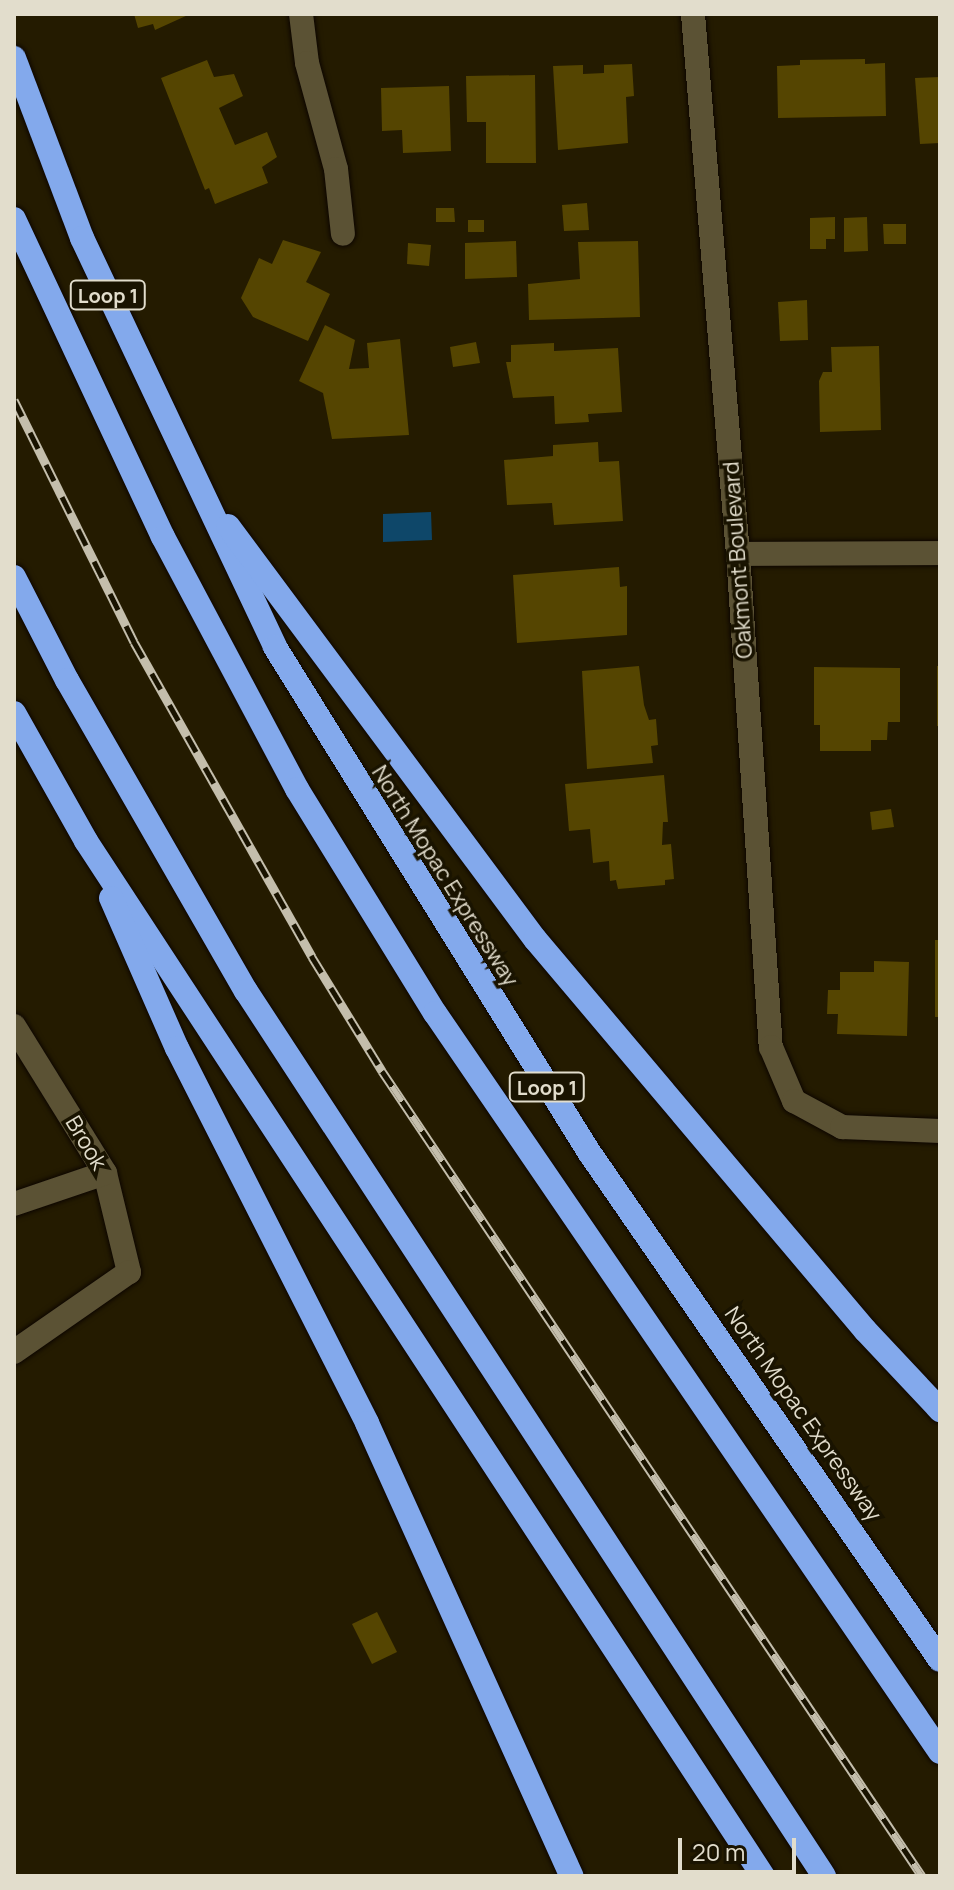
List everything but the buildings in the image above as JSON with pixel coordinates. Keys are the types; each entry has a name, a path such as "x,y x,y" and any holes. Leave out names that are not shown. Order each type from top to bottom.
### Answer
{"highway":[{"name":"North Mopac Expressway","path":"14,58 82,238 275,647 488,996 589,1152 940,1660"},
{"path":"14,219 163,537 297,789 435,1013 940,1752"},
{"path":"198,486 330,657 535,939 865,1330 940,1410"},
{"path":"14,577 67,680 246,991 824,1876"},
{"path":"14,713 86,841 763,1876"},
{"path":"86,841 177,1048 367,1423 572,1876"}],"street":[{"path":"301,14 307,63 336,169 343,234"},
{"name":"Oakmont Boulevard","path":"693,14 738,554 771,1047 794,1101 842,1127 940,1131"},
{"path":"738,554 940,553"},
{"name":"Brook","path":"14,1026 105,1173 129,1272 14,1352"},
{"path":"14,1204 105,1173"}],"water":[{"path":"431,512 432,540 383,542 383,514"}],"railway":[{"path":"14,400 134,642 312,957 382,1071 922,1876"}]}
